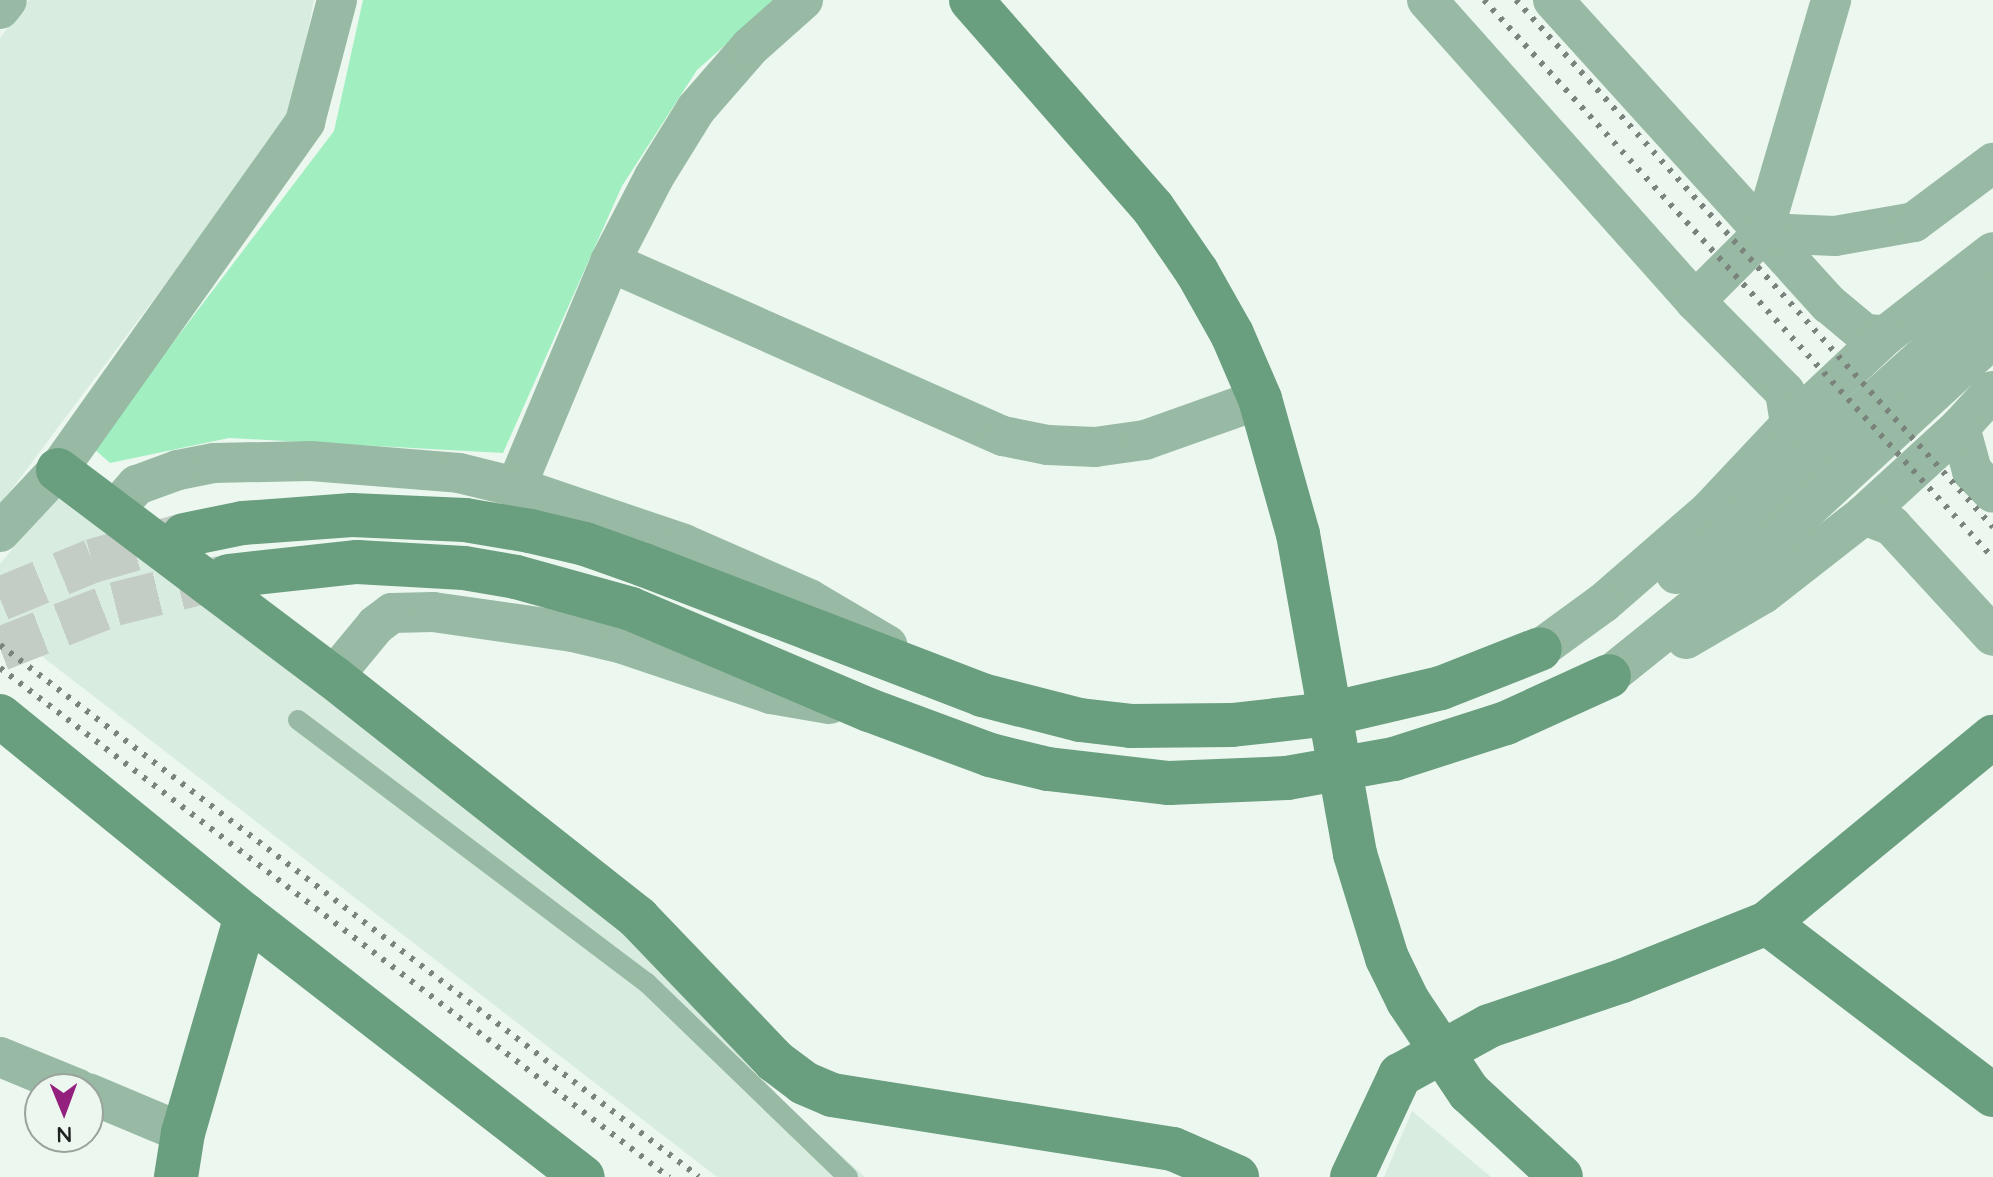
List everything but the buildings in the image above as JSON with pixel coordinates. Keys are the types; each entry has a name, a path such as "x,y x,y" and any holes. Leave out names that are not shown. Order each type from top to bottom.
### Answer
{"street":[{"path":"0,9 7,0"},
{"path":"0,532 58,470 305,122 337,0"},
{"path":"516,487 610,262 654,177 696,109 750,47 803,0"},
{"path":"971,0 1153,208 1197,272 1225,322 1260,399 1298,534 1355,854 1387,958 1438,1051 1469,1092 1561,1177"},
{"path":"1427,0 1695,301 1785,392 1790,425"},
{"path":"1553,0 1829,304 1865,334 1886,335"},
{"path":"1695,301 1763,233 1831,0"},
{"path":"1763,233 1835,236 1914,222 1993,163"},
{"path":"1540,649 1658,557 1709,511 1790,425 1886,335 1993,252"},
{"path":"610,262 1003,436 1048,445 1095,447 1145,440 1260,399"},
{"path":"184,535 243,523 352,515 465,520 585,544 936,678 1031,710 1131,726 1232,725 1330,714 1441,688 1540,649 1611,614 1687,566 1993,294"},
{"path":"1609,676 1742,569 1993,338"},
{"path":"228,576 357,562 437,565 516,577 631,609 869,710 990,755 1108,778 1169,783 1236,781 1338,771 1394,759 1506,723 1717,623 1752,601 1864,515 1960,427 1993,391"},
{"path":"1960,427 1972,471 1993,493"},
{"path":"114,511 137,485 178,470 258,460 446,472 516,487 684,544 809,599 936,678"},
{"path":"58,470 333,677 638,918 775,1061 804,1083 832,1095 1173,1149 1237,1177"},
{"path":"1864,515 1892,526 1993,636"},
{"path":"333,677 376,625 392,613 433,612 598,638 672,659 771,694 869,710"},
{"path":"0,716 246,916 583,1177"},
{"path":"1352,1177 1400,1075 1438,1051 1489,1026 1622,981 1767,923 1993,737"},
{"path":"176,1177 183,1133 246,916"},
{"path":"1767,923 1993,1095"},
{"path":"0,1057 39,1073"},
{"path":"104,1100 183,1133"}],"lane":[{"path":"298,720 646,982 848,1177"}],"shaded area":[{"path":"29,0 314,0 291,116 0,505 0,38"},
{"path":"58,494 549,869 617,927 798,1116 865,1177 717,1177 0,624 0,564"},
{"path":"1412,1111 1491,1177 1384,1177"}],"green space":[{"path":"363,0 776,0 697,70 622,186 503,453 229,438 110,463 93,448 334,131"}],"tunnel":[{"path":"0,599 92,561 184,535"},
{"path":"0,649 115,604 228,576"}],"railway":[{"path":"1484,0 1993,558"},
{"path":"1516,0 1993,527"},
{"path":"0,645 699,1177"},
{"path":"0,668 669,1177"}]}
